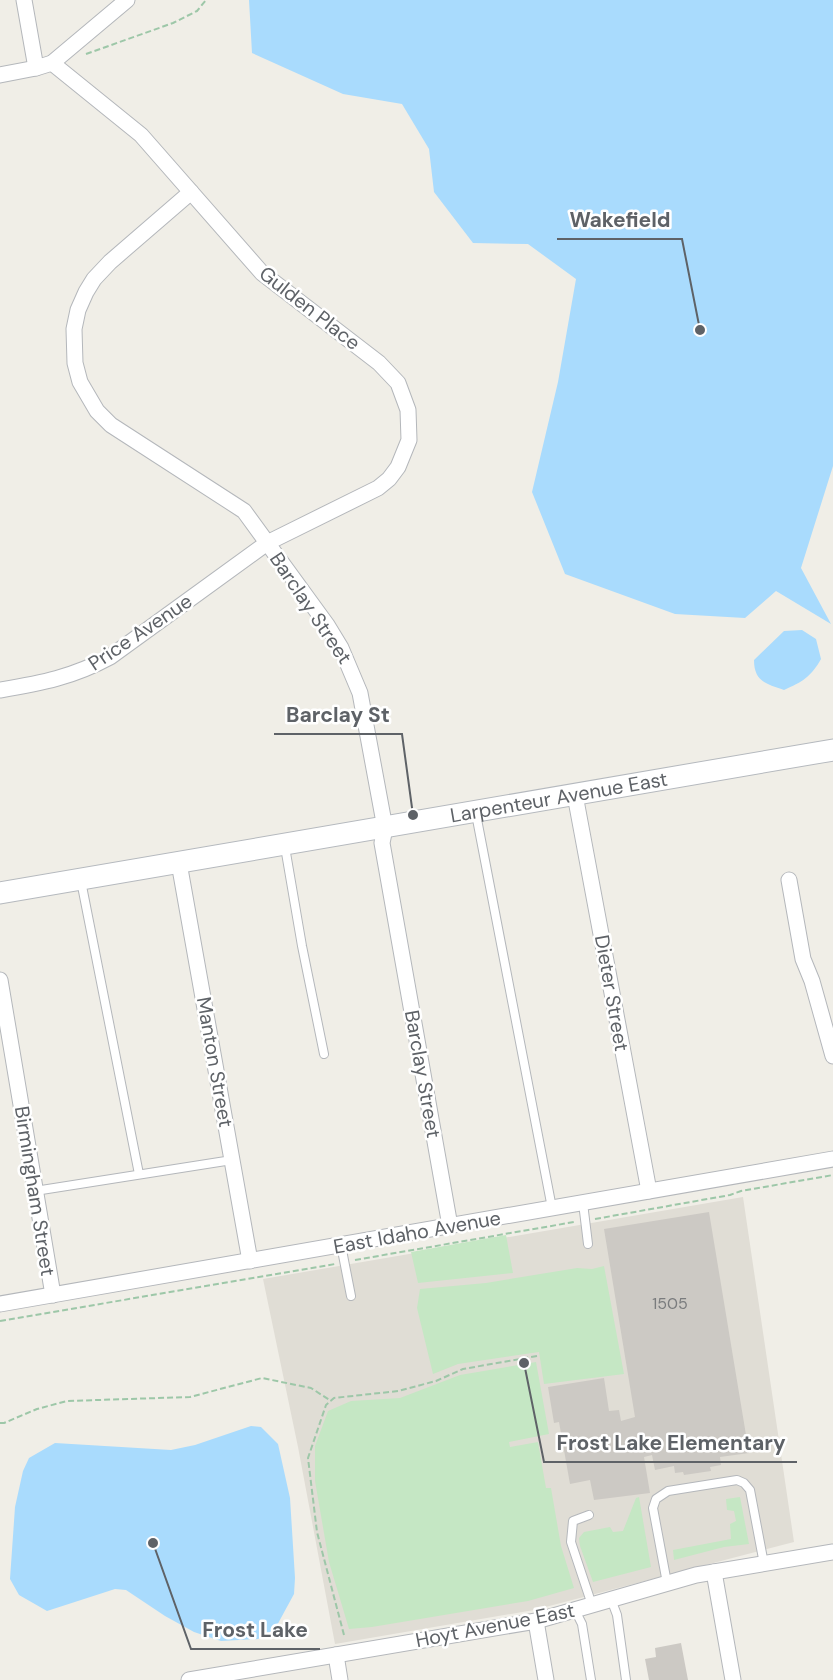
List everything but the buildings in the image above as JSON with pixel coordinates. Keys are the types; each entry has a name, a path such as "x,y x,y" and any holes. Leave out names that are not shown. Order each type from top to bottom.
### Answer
{"street":[{"path":"24,0 36,68"},
{"path":"0,75 52,63 127,0"},
{"name":"Gulden Place","path":"52,63 141,135 262,273 389,372 401,390 408,410 409,440 398,467 389,479 366,496 267,543"},
{"name":"Barclay Street","path":"191,192 110,262 94,279 78,310 74,329 75,363 80,382 89,399 111,425 244,511 342,648 352,670 366,717 385,828 382,843 450,1226"},
{"name":"Price Avenue","path":"0,690 66,677 110,657 267,543"},
{"name":"Larpenteur Avenue East","path":"0,893 833,750"},
{"name":"Dieter Street","path":"575,795 649,1191"},
{"name":"Manton Street","path":"179,863 250,1261"},
{"path":"789,880 803,959 812,981 833,1056"},
{"name":"Birmingham Street","path":"0,980 52,1295"},
{"name":"East Idaho Avenue","path":"0,1304 833,1159"},
{"name":"Hoyt Avenue East","path":"189,1680 536,1621 667,1583 714,1572 833,1552"},
{"path":"714,1572 733,1680"},
{"path":"536,1621 546,1680"},
{"path":"336,1655 340,1680"}],"lane":[{"path":"476,813 552,1208"},
{"path":"285,845 302,946 324,1054"},
{"path":"81,879 140,1174"},
{"path":"35,1191 232,1160"},
{"path":"583,1203 588,1244"},
{"path":"340,1245 351,1296"},
{"path":"667,1583 653,1508 656,1499 668,1491 737,1480 744,1483 750,1490 764,1564"},
{"path":"589,1515 573,1521 571,1542 592,1605"},
{"path":"611,1599 617,1615 626,1680"},
{"path":"575,1610 582,1624 591,1680"}],"path":[{"path":"80,56 173,23 197,11 206,0"},
{"path":"0,1321 730,1196 741,1191 833,1175"},
{"path":"344,1635 317,1532 308,1458 326,1404 334,1398 398,1391 436,1381 464,1369 537,1356"},
{"path":"0,1423 4,1424 36,1409 67,1401 190,1397 262,1378 311,1388 331,1401"}],"shaded area":[{"path":"743,1197 794,1542 534,1610 335,1644 298,1447 263,1279"}],"green space":[{"path":"506,1235 513,1273 418,1283 411,1252"},
{"path":"604,1266 624,1374 544,1384 539,1352 458,1364 433,1374 417,1308 420,1289 486,1283 577,1268 592,1269"},
{"path":"536,1362 549,1434 509,1442 510,1447 538,1442 546,1488 551,1488 561,1546 574,1588 528,1601 349,1629 329,1562 315,1481 315,1446 328,1411 351,1401 400,1398 460,1375"},
{"path":"639,1497 651,1567 593,1582 579,1538 584,1532 610,1527 613,1532 623,1531 636,1498"},
{"path":"740,1497 749,1544 724,1547 674,1560 673,1550 731,1539 730,1524 736,1521 734,1511 727,1510 726,1499"}],"water":[{"path":"249,0 833,0 833,466 801,568 831,624 776,591 745,618 675,614 565,574 532,492 558,382 576,279 528,244 473,243 434,192 429,149 402,104 343,94 252,53"},
{"path":"802,630 816,639 821,659 810,675 784,690 759,678 754,660 784,631"},
{"path":"251,1426 261,1427 278,1444 290,1498 294,1594 275,1629 258,1639 221,1641 194,1632 126,1590 115,1589 47,1611 19,1595 10,1579 15,1507 23,1471 29,1458 55,1443 171,1450 195,1445"}],"place":[{"name":"Wakefield","path":"700,330"},
{"name":"Barclay St","path":"413,815"},
{"name":"Frost Lake Elementary","path":"524,1363"},
{"name":"Frost Lake","path":"153,1543"}]}
